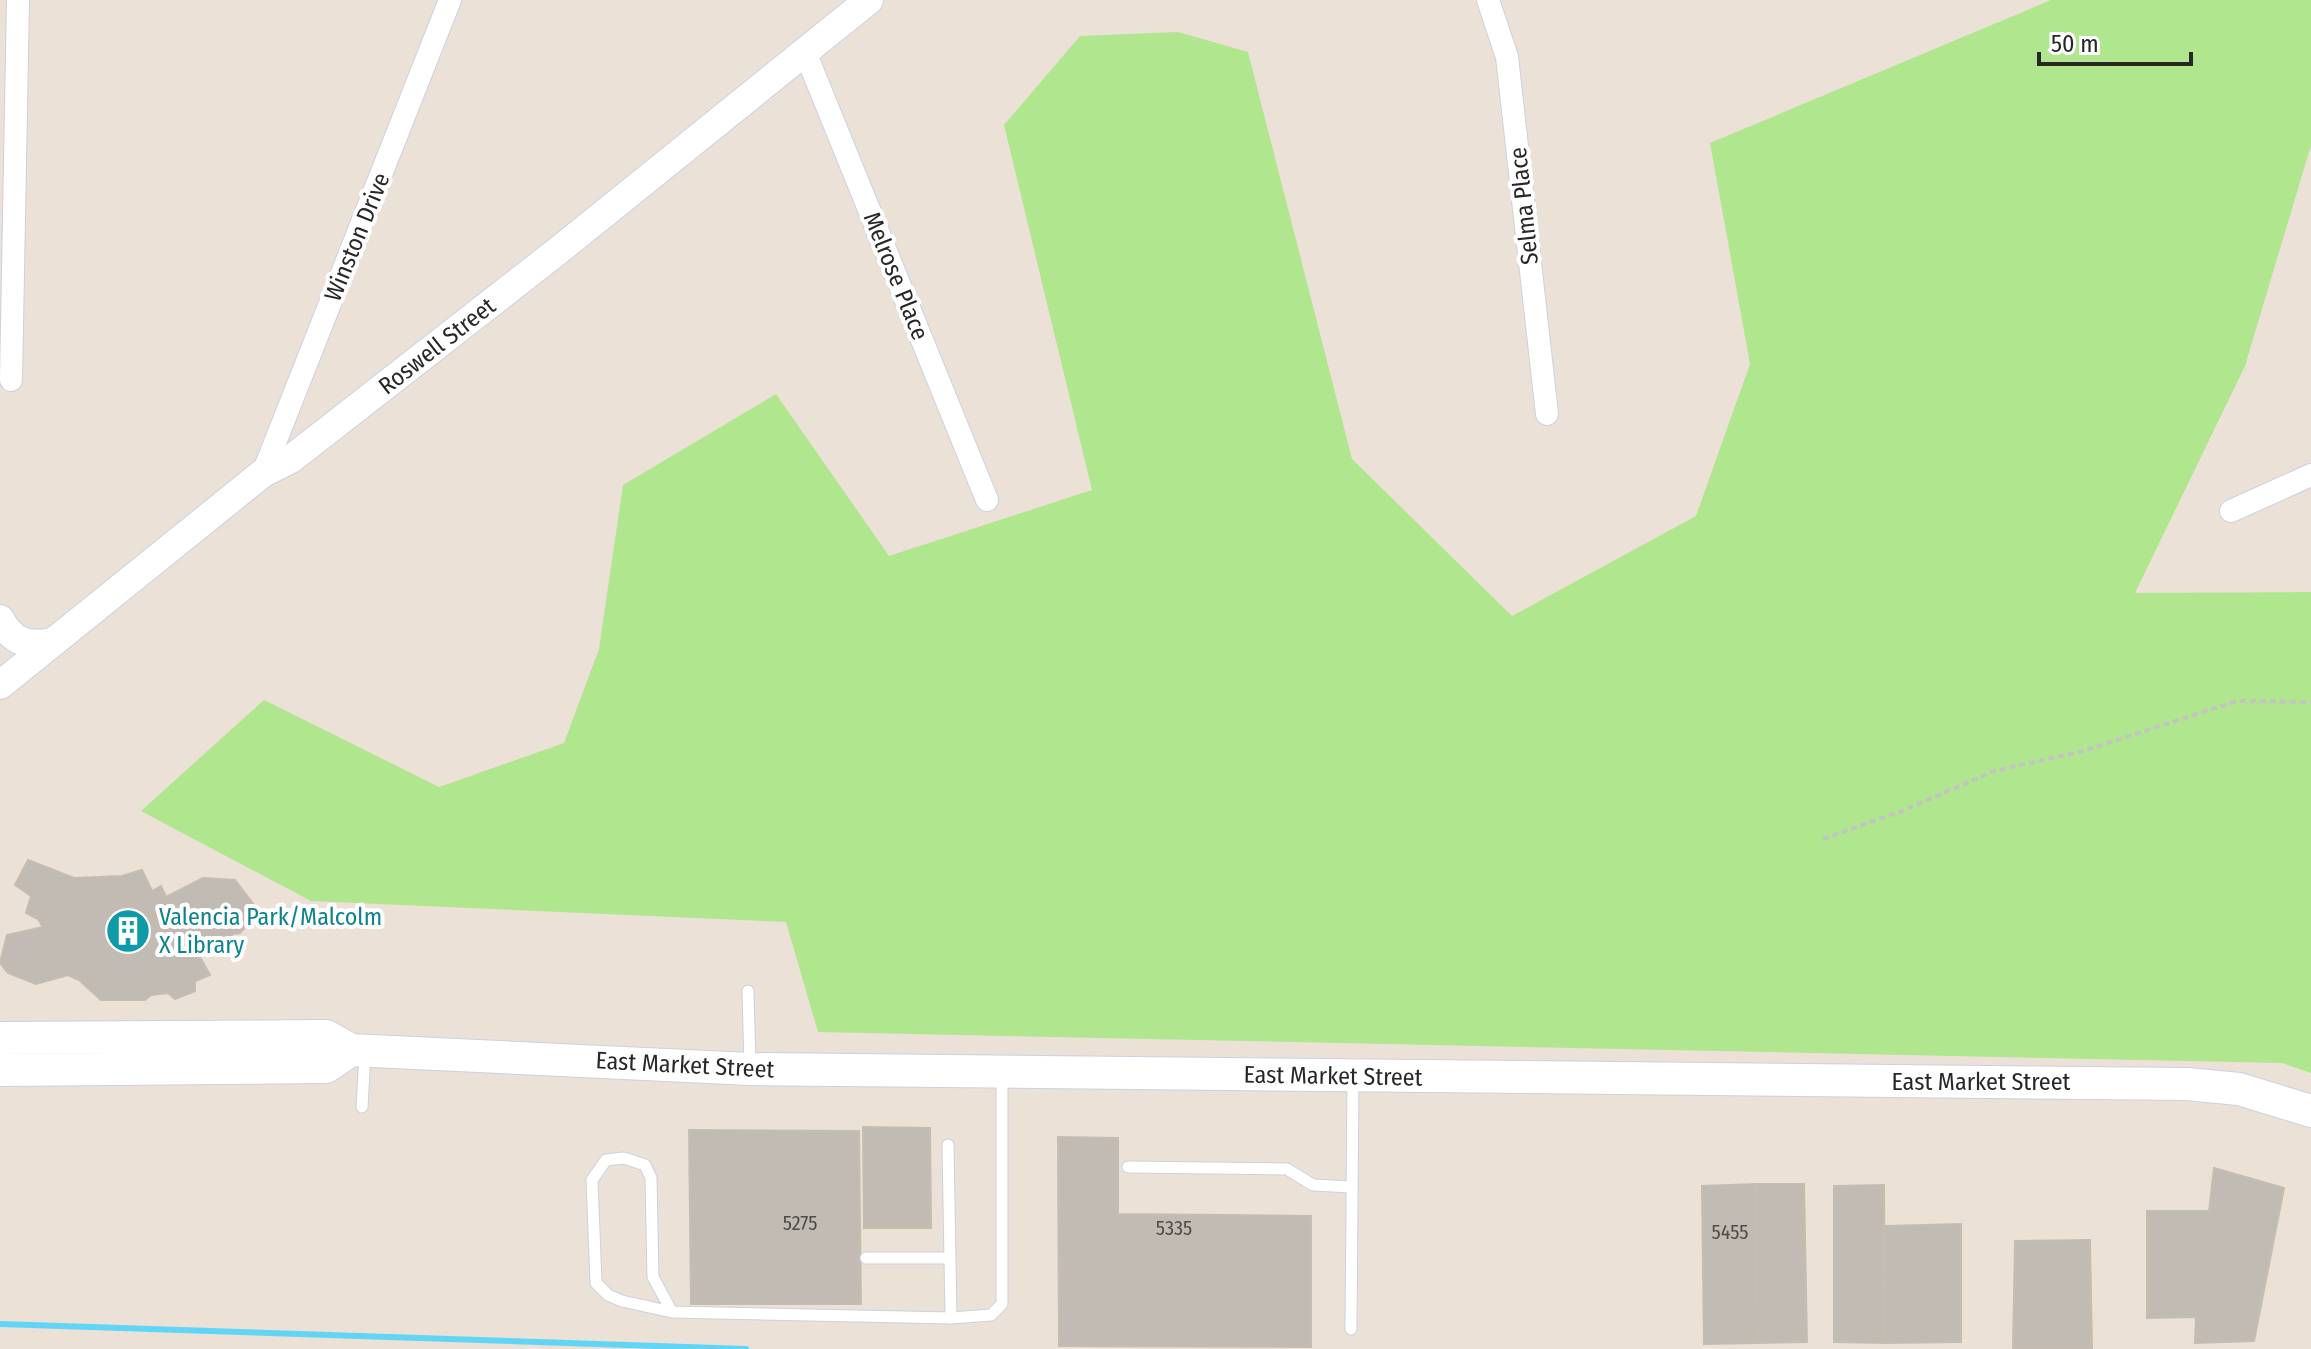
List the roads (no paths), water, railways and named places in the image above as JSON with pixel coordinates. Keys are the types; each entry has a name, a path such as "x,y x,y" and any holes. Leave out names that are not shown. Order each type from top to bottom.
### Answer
{"main road":[{"name":"East Market Street","path":"0,1038 326,1036 358,1049 750,1069 2187,1084 2239,1089 2311,1111"},
{"name":"East Market Street","path":"0,1070 326,1067 358,1049"}],"street":[{"path":"11,380 18,0"},
{"name":"Winston Drive","path":"263,473 450,0"},
{"name":"Roswell Street","path":"0,685 263,473 304,450 869,0"},
{"name":"Selma Place","path":"1493,1 1507,57 1547,414"},
{"name":"Melrose Place","path":"805,52 987,500"},
{"path":"2231,511 2311,475"},
{"path":"0,619 6,630 20,642 33,646 53,642"}],"lane":[{"path":"748,991 750,1069"},
{"path":"358,1049 362,1107"},
{"path":"672,1312 653,1277 651,1178 645,1165 624,1158 606,1160 592,1180 596,1283 608,1295 622,1301 672,1312 951,1318 991,1315 1002,1304 1002,1073"},
{"path":"1351,1329 1353,1076"},
{"path":"948,1145 951,1318"},
{"path":"1128,1167 1287,1169 1313,1185 1352,1187"},
{"path":"866,1258 949,1258"}],"waterway":[{"path":"0,1324 746,1349"}],"place":[{"name":"Valencia Park/Malcolm X Library","path":"128,931"}]}
